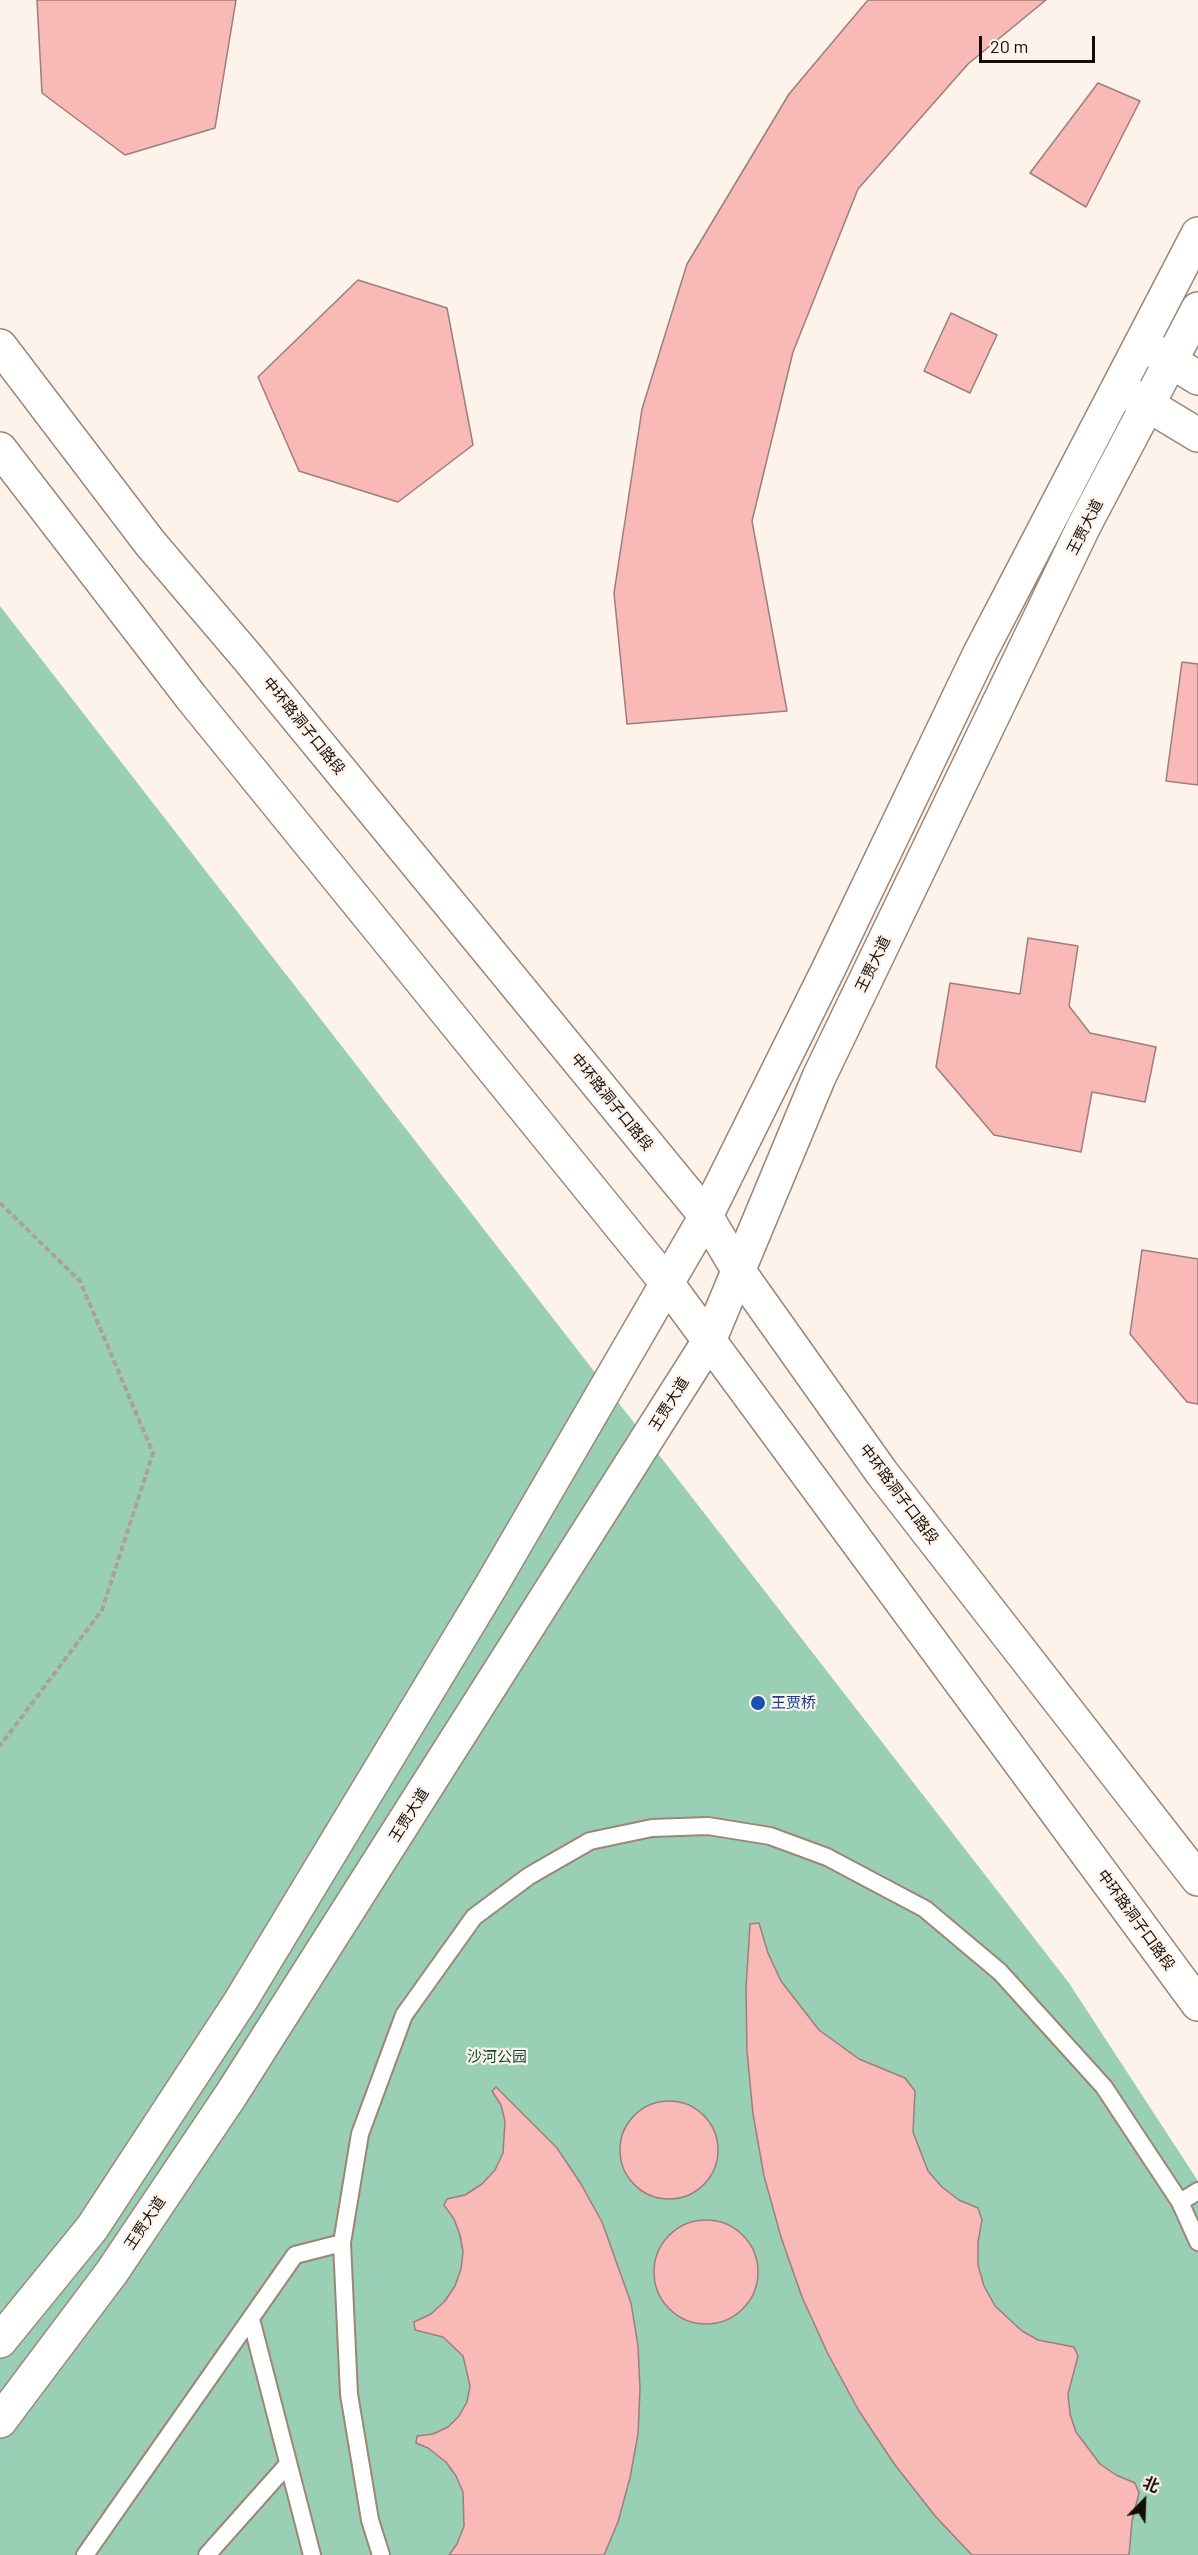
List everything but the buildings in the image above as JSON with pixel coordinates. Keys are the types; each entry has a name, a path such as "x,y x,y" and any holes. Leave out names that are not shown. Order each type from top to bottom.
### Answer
{"main road":[{"path":"0,2341 92,2228 240,2002 490,1586 706,1216 830,968 980,653 1198,234"},
{"name":"王贾大道","path":"0,2421 112,2272 231,2095 709,1341 740,1273 819,1077 1084,526 1198,309"},
{"path":"1141,343 1198,378"},
{"name":"中环路洞子口路段","path":"0,346 150,543 248,658 706,1216 740,1273 882,1473 1198,1879"},
{"path":"1118,386 1198,435"},
{"name":"中环路洞子口路段","path":"0,449 191,697 666,1282 1198,2004"}],"lane":[{"path":"381,2555 370,2520 349,2394 342,2243 360,2134 404,2015 474,1917 529,1876 590,1841 652,1828 708,1826 770,1836 827,1857 925,1909 1000,1972 1104,2087 1180,2202 1198,2242"},
{"path":"1180,2202 1198,2191"},
{"path":"86,2555 295,2255 342,2243"},
{"path":"251,2319 312,2555"},
{"path":"207,2555 288,2464"}],"path":[{"path":"0,1203 80,1281 153,1453 102,1610 0,1746"}],"green space":[{"name":"沙河公园","path":"0,606 1069,1983 1198,2181 1198,2555 0,2555"}],"place":[{"name":"王贾桥","path":"758,1703"}]}
